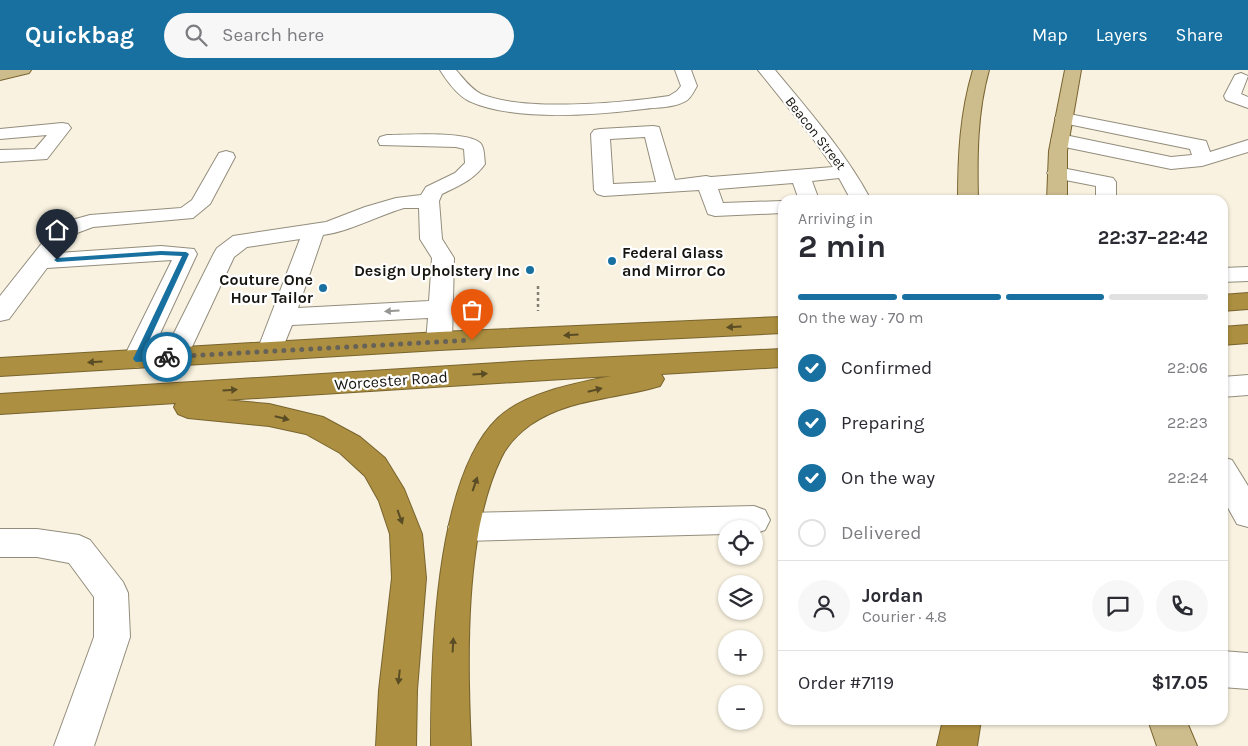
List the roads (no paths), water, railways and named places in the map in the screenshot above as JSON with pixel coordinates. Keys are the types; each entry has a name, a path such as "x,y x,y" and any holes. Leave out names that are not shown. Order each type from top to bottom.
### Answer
{"highway":[{"path":"1228,303 1248,301"},
{"path":"0,367 439,341 778,325"},
{"path":"1228,336 1248,334"},
{"path":"451,746 449,700 454,617 464,527 473,488 485,458 494,442 507,427 524,416 575,395 611,386 771,359"},
{"name":"Worcester Road","path":"0,404 530,371 771,359"},
{"path":"42,401 220,408 269,415 313,425 350,445 375,467 393,498 406,534 407,543 409,578 398,690 396,746"},
{"path":"956,746 961,725"}],"main road":[{"path":"0,75 23,70"},
{"path":"968,195 968,128 977,71"},
{"path":"1056,185 1060,140 1072,71"},
{"path":"974,725 975,746"},
{"path":"1169,725 1176,746"}],"street":[{"path":"448,70 472,96 488,101 525,107 566,109 625,106 668,101 683,96 689,86 683,70"},
{"name":"Beacon Street","path":"766,70 828,145 858,195"},
{"path":"1239,77 1232,96 1248,103"},
{"path":"1064,118 1199,145 1202,160"},
{"path":"0,134 62,128 40,155 0,156"},
{"path":"1060,140 1171,163 1202,160 1248,146"},
{"path":"387,141 458,141 473,146 475,164 462,177 433,191 429,201 431,239 443,258 439,341"},
{"path":"0,313 58,238 69,228 90,221 186,214 200,204 226,157"},
{"path":"667,187 706,182 846,172"},
{"path":"801,176 807,195"},
{"path":"706,182 715,210 778,207"},
{"path":"1056,185 1106,195"},
{"path":"175,357 225,253 241,241 330,228 372,211 403,202 429,201"},
{"path":"270,351 314,230"},
{"path":"40,261 161,253 186,254 136,359"},
{"path":"1228,276 1248,274"},
{"path":"283,317 441,309"},
{"path":"1228,387 1248,385"},
{"path":"1228,479 1248,514"},
{"path":"464,527 718,521"},
{"path":"0,543 37,543 79,550 110,592 112,637 74,746"},
{"path":"1228,669 1248,671"}],"place":[{"name":"Federal Glass and Mirror Co","path":"612,261"},
{"name":"Design Upholstery Inc","path":"530,270"},
{"name":"Couture One Hour Tailor","path":"323,288"}]}
